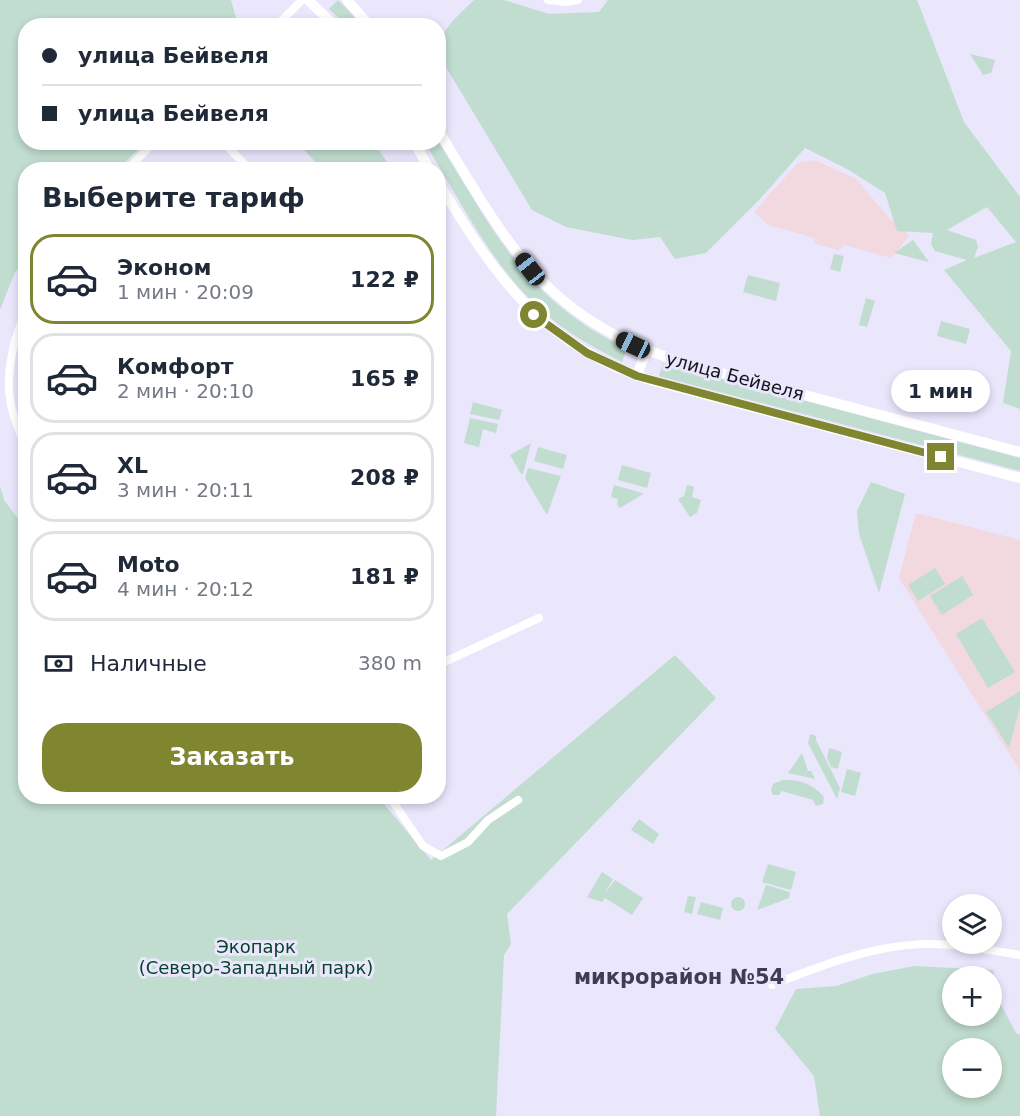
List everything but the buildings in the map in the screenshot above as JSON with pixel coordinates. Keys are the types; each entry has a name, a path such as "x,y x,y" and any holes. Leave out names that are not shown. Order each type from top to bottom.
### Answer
{"main road":[{"path":"308,0 327,18"},
{"path":"347,0 363,18"},
{"name":"улица Бейвеля","path":"446,142 498,228 541,282 596,326 646,350 695,366 1020,452"},
{"name":"улица Бейвеля","path":"446,194 497,273 534,315 587,353 637,376 1020,478"},
{"path":"637,376 646,350"}],"street":[{"path":"284,18 302,0"},
{"path":"548,0 566,2 578,0"},
{"path":"135,162 146,150"},
{"path":"231,150 242,162"},
{"path":"18,330 9,397 18,424"},
{"path":"446,661 539,618"},
{"path":"394,804 423,846 441,856 468,842 488,820 518,800"},
{"path":"772,985 837,959 896,946 925,944 1020,955"}],"shaded area":[{"path":"815,160 856,179 891,220 895,221 909,236 891,258 845,245 839,250 818,245 814,242 815,238 768,225 754,212 798,163"},
{"path":"916,513 1020,540 1020,771 899,578"}],"green space":[{"path":"0,0 231,0 236,18 18,18 18,150 138,150 125,162 18,162 18,269 0,310"},
{"path":"338,0 355,18 339,18 329,9"},
{"path":"474,0 504,0 549,14 599,12 608,0 917,0 964,122 1020,197 1020,409 1003,403 1011,351 944,270 967,260 935,251 931,244 933,233 897,231 885,193 847,169 805,148 760,199 706,253 675,259 660,237 632,240 566,227 532,210 446,67 446,30","holes":["987,207 1016,242 974,258 978,247 976,240 947,230"]},
{"path":"970,54 995,60 991,73 983,75"},
{"path":"304,150 379,150 387,162 315,162"},
{"path":"429,150 443,150 496,234 537,285 562,308 627,349 622,362 559,324 522,291 491,252 446,178 446,162 436,162"},
{"path":"913,240 929,262 894,253"},
{"path":"834,254 844,256 840,272 830,269"},
{"path":"748,275 780,283 776,301 743,292"},
{"path":"866,298 875,301 867,327 859,325"},
{"path":"941,321 970,329 966,344 937,336"},
{"path":"663,363 1020,458 1020,471 659,376"},
{"path":"473,402 502,410 499,420 470,414"},
{"path":"470,418 498,424 496,433 483,429 479,447 464,443"},
{"path":"531,443 523,474 521,474 510,455"},
{"path":"538,447 567,455 563,469 534,461"},
{"path":"622,465 651,473 647,488 618,480"},
{"path":"528,468 561,476 547,515 525,478"},
{"path":"871,482 905,494 879,593 859,534 857,511"},
{"path":"614,485 643,494 620,508 617,505 618,499 611,497"},
{"path":"687,485 694,487 692,497 701,500 697,513 690,517 678,499 684,496"},
{"name":"Экопарк (Северо-Западный парк)","path":"0,486 4,500 18,519 18,804 384,804 431,860 675,655 716,698 507,914 511,944 504,955 496,1116 0,1116"},
{"path":"935,568 945,584 918,601 908,585"},
{"path":"962,576 973,595 942,615 930,596"},
{"path":"982,618 1015,672 988,688 956,634"},
{"path":"1020,691 1020,706 1009,748 986,712"},
{"path":"810,734 816,736 840,788 837,799 808,743"},
{"path":"829,748 842,752 838,769 831,767 827,758"},
{"path":"802,753 808,771 811,771 815,779 788,773"},
{"path":"847,769 861,773 855,796 841,792"},
{"path":"783,780 795,780 811,786 824,797 823,804 816,806 813,800 782,791 779,795 773,795 771,790 773,784"},
{"path":"639,819 659,834 653,844 631,830"},
{"path":"768,864 796,872 791,890 762,882"},
{"path":"602,872 613,879 605,893 615,880 643,898 632,915 605,898 602,902 587,897"},
{"path":"766,885 790,892 789,898 757,910"},
{"path":"688,896 696,897 692,914 684,912"},
{"path":"738,897 743,899 745,904 743,909 738,911 733,909 731,904 733,899"},
{"path":"701,902 723,908 720,920 697,914"},
{"path":"914,966 942,967 942,1026 1002,1026 1002,1007 1016,1033 1020,1035 1020,1116 820,1116 814,1076 775,1029 796,989 836,986 873,974"}],"district":[{"name":"микрорайон №54","path":"679,977"}],"route":[{"path":"534,315 587,353 637,376 941,457"}]}
